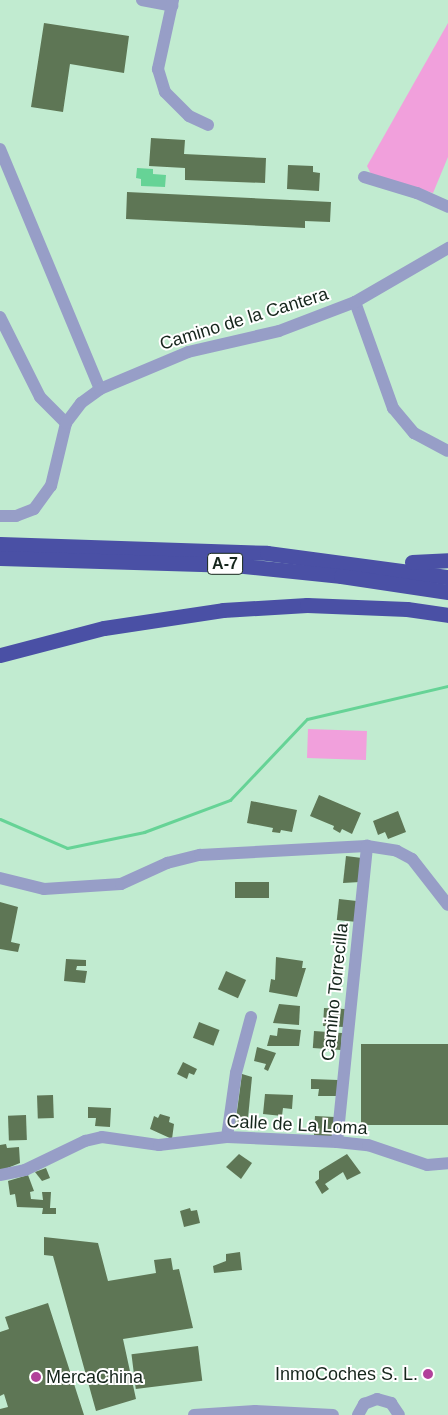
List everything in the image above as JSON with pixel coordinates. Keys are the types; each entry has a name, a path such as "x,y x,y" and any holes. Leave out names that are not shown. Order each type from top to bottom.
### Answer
{"highway":[{"path":"0,544 169,548 362,564 448,576"},
{"name":"A-7","path":"0,558 234,565 332,575 448,592"},
{"path":"362,564 386,560 430,563 448,560"},
{"path":"0,655 113,627 223,610 307,605 407,609 448,615"},
{"path":"0,665 44,644"}],"street":[{"path":"142,0 172,3 158,69 165,92 188,116 208,125"},
{"path":"0,149 100,389"},
{"path":"364,176 448,203"},
{"name":"Camino de la Cantera","path":"66,423 81,403 100,389 188,352 278,331 355,302 448,248"},
{"path":"355,302 393,408 414,433 448,451"},
{"path":"0,317 40,396 66,423 51,486 34,509 16,516 0,516"},
{"path":"0,878 44,889 121,884 167,863 200,854 367,846 397,851 412,859 431,879 448,905"},
{"name":"Camino Torrecilla","path":"337,1142 367,846"},
{"path":"227,1137 236,1073 251,1017"},
{"name":"Calle de La Loma","path":"0,1175 33,1166 96,1138 168,1145 227,1137 337,1142 368,1145 427,1165 448,1162"},
{"path":"358,1415 364,1404 378,1399 391,1403 399,1415"},
{"path":"194,1415 255,1411 333,1415"}],"shaded area":[{"path":"448,23 448,157 433,193 371,174 367,166"},
{"path":"137,168 153,169 153,174 166,175 165,187 141,186 141,179 136,178"},
{"path":"308,729 367,731 366,760 307,758"}],"building":[{"path":"44,23 129,36 124,73 70,64 63,112 31,107"},
{"path":"151,138 185,140 184,154 266,158 265,183 185,180 185,168 149,166"},
{"path":"288,165 313,166 313,172 320,173 319,191 287,189"},
{"path":"127,192 331,202 330,222 305,221 305,228 126,219"},
{"path":"319,795 361,813 352,834 342,829 340,833 333,829 334,826 310,816"},
{"path":"251,801 297,810 292,832 281,830 280,833 272,832 273,828 247,823"},
{"path":"398,811 406,832 388,839 385,832 378,835 373,821"},
{"path":"346,856 362,858 360,882 343,883"},
{"path":"235,882 269,882 269,898 235,898"},
{"path":"339,899 357,901 355,922 337,920"},
{"path":"0,902 18,907 11,942 20,944 18,952 0,949"},
{"path":"276,957 303,961 302,968 306,968 297,997 269,992 271,979 275,980"},
{"path":"66,959 86,960 86,966 77,966 76,970 87,971 85,983 64,981"},
{"path":"226,971 246,980 238,998 218,989"},
{"path":"279,1004 300,1006 299,1025 273,1023"},
{"path":"324,1008 345,1009 344,1027 323,1026"},
{"path":"199,1022 220,1030 213,1046 193,1038"},
{"path":"278,1028 301,1030 299,1046 267,1046 270,1035 277,1036"},
{"path":"314,1031 342,1033 341,1050 313,1048"},
{"path":"361,1044 448,1044 448,1125 361,1125"},
{"path":"257,1047 276,1053 268,1071 264,1069 266,1064 254,1061"},
{"path":"183,1062 197,1069 194,1075 189,1073 187,1079 177,1074"},
{"path":"242,1074 252,1077 247,1128 235,1126"},
{"path":"311,1079 338,1080 337,1096 318,1096 319,1089 311,1089"},
{"path":"265,1094 293,1095 292,1109 283,1108 282,1116 263,1114"},
{"path":"53,1095 54,1118 38,1119 37,1096"},
{"path":"88,1107 111,1108 110,1127 95,1126 96,1118 88,1118"},
{"path":"160,1114 170,1117 169,1122 174,1124 172,1139 150,1129 154,1116 158,1118"},
{"path":"26,1115 27,1140 9,1141 8,1116"},
{"path":"315,1116 335,1117 334,1137 314,1136"},
{"path":"6,1144 7,1148 19,1147 20,1163 0,1171 0,1145"},
{"path":"239,1154 252,1163 241,1179 226,1167"},
{"path":"347,1154 361,1173 347,1180 343,1172 325,1184 329,1189 322,1194 315,1182 319,1179 319,1171"},
{"path":"46,1168 50,1178 42,1181 35,1172"},
{"path":"28,1175 34,1191 30,1192 31,1199 43,1200 42,1192 51,1192 50,1208 56,1208 56,1214 42,1214 43,1208 17,1207 15,1194 10,1195 8,1181"},
{"path":"190,1208 191,1211 197,1210 200,1223 184,1227 180,1211"},
{"path":"44,1237 98,1243 108,1281 156,1273 154,1260 171,1258 173,1270 179,1269 193,1328 123,1339 136,1399 96,1411 53,1256 44,1255"},
{"path":"240,1252 242,1270 214,1273 213,1266 226,1261 226,1254"},
{"name":"MercaChina","path":"48,1303 84,1415 0,1415 0,1409 8,1407 4,1394 0,1396 0,1332 9,1329 5,1317"},
{"path":"198,1346 202,1381 136,1389 131,1354"}],"waterway":[{"path":"0,819 67,848 144,832 230,800 307,719 448,686"}],"place":[{"name":"InmoCoches S. L.","path":"428,1374"},
{"name":"MercaChina","path":"36,1377"}]}
